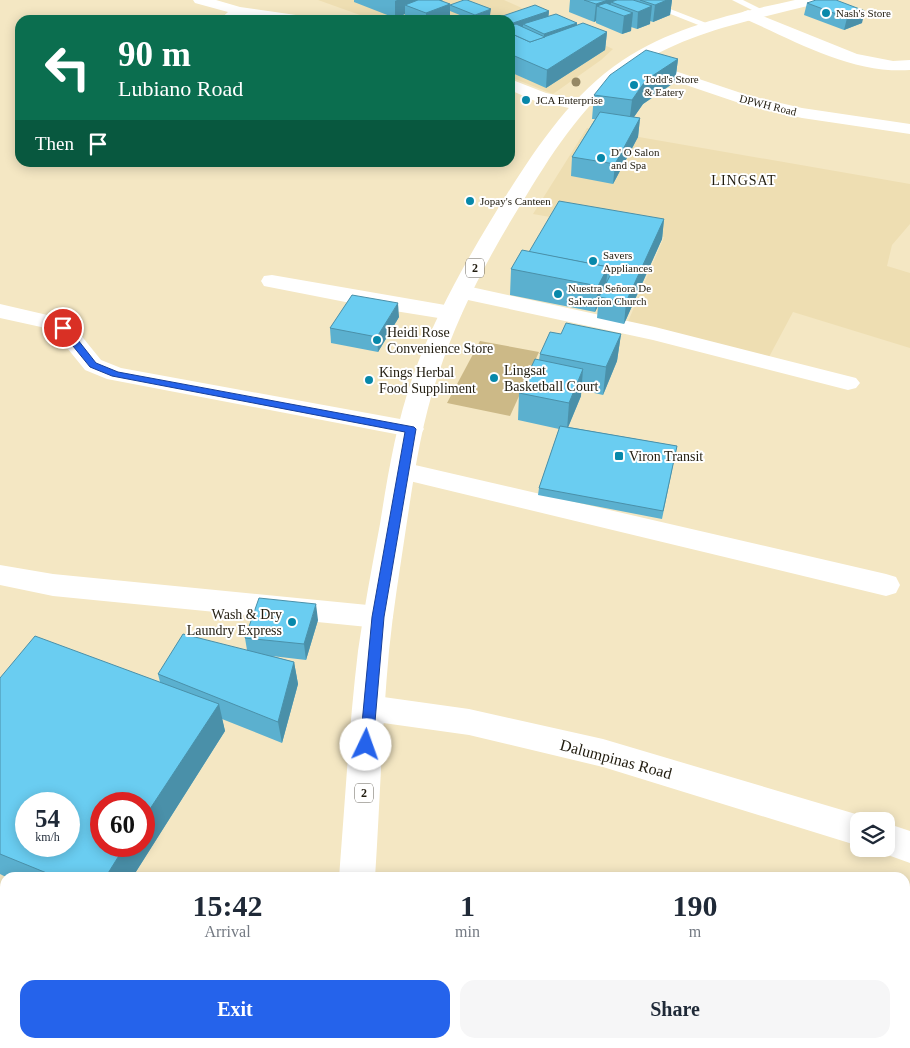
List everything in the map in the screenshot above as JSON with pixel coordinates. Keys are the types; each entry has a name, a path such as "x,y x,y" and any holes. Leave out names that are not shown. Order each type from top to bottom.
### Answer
{"street":[{"path":"200,0 231,15"},
{"name":"2","path":"357,872 369,708 378,617 402,471 425,378 451,313 462,292 512,203 579,105 595,88 631,62 660,46 748,9 815,0"},
{"path":"748,9 840,53 876,65 901,67 910,65"},
{"name":"DPWH Road","path":"631,62 745,100 802,113 910,129"},
{"path":"515,86 541,97 579,105"},
{"path":"272,281 451,313"},
{"path":"462,292 655,334 848,383"},
{"path":"0,312 48,322 63,328 93,365 115,374 411,429"},
{"path":"402,471 886,585"},
{"path":"0,575 53,585 378,617"},
{"name":"Dalumpinas Road","path":"369,708 469,722 603,753 850,828"},
{"path":"895,842 910,846"}],"lane":[{"path":"639,0 708,26"}],"shaded area":[{"path":"318,0 504,0 613,49 601,60 553,94 515,79 515,15 360,15"},
{"path":"587,128 910,184 910,224 892,245 887,266 910,273 910,348 793,312 769,357 627,324 664,237 533,214"},
{"name":"Lingsat Basketball Court","path":"480,341 539,352 510,416 447,403"}],"building":[{"path":"418,0 439,0 450,4 426,13 405,5"},
{"path":"464,0 491,9 475,15 450,5"},
{"path":"584,0 608,0 596,4"},
{"path":"633,0 652,6 638,12 611,2"},
{"path":"640,0 667,0 655,5"},
{"path":"816,0 836,0 865,11 847,18 807,3"},
{"path":"606,3 633,13 624,16 597,6"},
{"path":"535,5 549,11 515,22 515,15 506,15"},
{"path":"556,14 577,23 544,34 523,24"},
{"path":"583,23 607,32 547,70 515,56 515,35 530,42"},
{"path":"515,24 545,37 530,42 515,35"},
{"path":"646,50 678,59 646,80 632,100 594,95 610,75"},
{"path":"600,112 640,118 615,164 572,157"},
{"name":"Savers Appliances","path":"559,201 664,219 626,302 599,297 613,270 608,269 608,267 529,252"},
{"path":"522,250 608,267 598,286 511,269"},
{"path":"352,295 398,303 377,337 330,328"},
{"path":"566,323 621,334 606,367 540,354 550,332 561,334"},
{"path":"535,359 583,369 569,403 519,393"},
{"path":"560,426 677,446 663,511 539,488"},
{"path":"259,598 316,604 304,644 245,638"},
{"path":"183,634 294,662 278,722 158,674"},
{"path":"35,636 219,704 155,801 155,792 90,792 90,857 118,857 109,872 44,872 0,854 0,678"}],"place":[{"name":"Nash's Store","path":"826,13"},
{"name":"Todd's Store & Eatery","path":"634,85"},
{"name":"JCA Enterprise","path":"526,100"},
{"name":"D' O Salon and Spa","path":"601,158"},
{"name":"Jopay's Canteen","path":"470,201"},
{"name":"Savers Appliances","path":"593,261"},
{"name":"Nuestra Señora De Salvacion Church","path":"558,294"},
{"name":"Heidi Rose Convenience Store","path":"377,340"},
{"name":"Lingsat Basketball Court","path":"494,378"},
{"name":"Kings Herbal Food Suppliment","path":"369,380"},
{"name":"Viron Transit","path":"619,456"},
{"name":"Wash & Dry Laundry Express","path":"292,622"}],"district":[{"name":"LINGSAT","path":"744,180"}],"route":[{"path":"63,328 93,365 115,374 411,429 402,471 378,617 366,745"}]}
